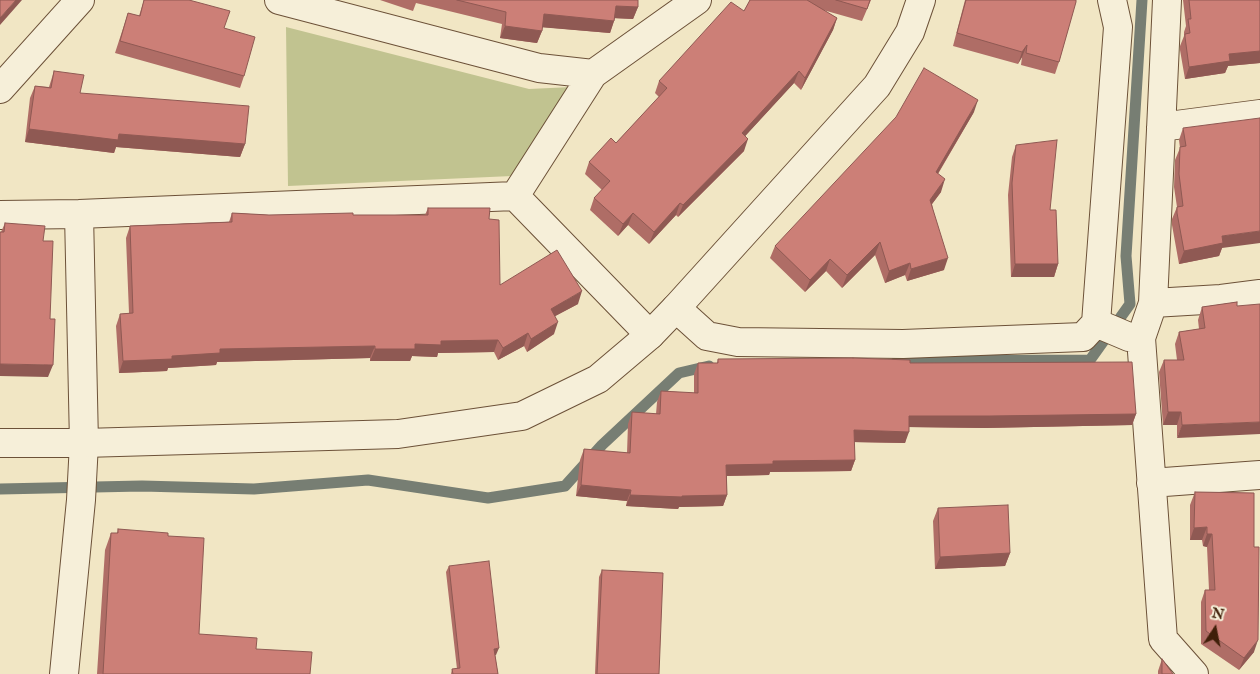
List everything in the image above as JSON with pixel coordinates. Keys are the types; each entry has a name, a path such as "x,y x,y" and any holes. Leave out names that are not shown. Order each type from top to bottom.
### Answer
{"street":[{"path":"0,89 80,0"},
{"path":"279,0 540,68 593,74"},
{"path":"515,196 593,74 697,0"},
{"path":"0,442 84,442 398,434 522,416 598,379 650,335 676,308 877,86 910,32 921,0"},
{"path":"676,308 707,336 738,342 903,344 1083,337 1096,323 1118,27 1112,0"},
{"path":"1168,0 1153,303 1135,337 1151,484 1163,639 1194,674"},
{"path":"1161,127 1260,114"},
{"path":"0,216 515,196 650,335"},
{"path":"64,674 81,500 84,442 79,214"},
{"path":"1153,303 1221,299 1260,294"},
{"path":"1096,323 1135,337"},
{"path":"1151,484 1260,475"}],"green space":[{"path":"286,27 529,89 572,87 512,176 288,186"}],"building":[{"path":"0,0 16,0 0,18"},
{"path":"144,0 189,0 230,11 224,28 255,37 244,76 120,41 128,13 140,16"},
{"path":"457,0 638,0 638,7 616,6 614,21 544,14 542,31 505,26 506,12"},
{"path":"750,0 807,0 837,18 805,78 799,71 742,133 748,139 683,205 680,203 654,232 633,213 623,224 594,198 610,181 589,162 611,138 616,143 667,88 659,81 731,2 744,11"},
{"path":"836,0 870,0 867,9"},
{"path":"966,0 1076,0 1059,62 1026,53 1027,45 1022,52 957,33"},
{"path":"1189,0 1260,0 1260,51 1229,54 1230,61 1189,67 1185,34 1190,33 1188,19 1191,19"},
{"path":"924,68 978,100 936,172 945,179 930,200 948,258 911,269 910,263 889,271 880,242 847,275 830,259 810,280 775,246 896,117"},
{"path":"54,71 84,75 80,93 249,106 245,144 119,134 118,140 29,129 35,86 51,88"},
{"path":"1260,118 1260,231 1222,236 1223,243 1184,251 1177,213 1177,207 1183,206 1179,174 1180,147 1186,146 1183,128"},
{"path":"1057,140 1050,210 1056,210 1058,264 1015,264 1012,183 1016,145"},
{"path":"428,208 490,208 489,219 499,220 500,285 557,250 582,291 551,309 558,322 531,339 528,333 503,348 498,340 441,341 441,345 415,344 415,349 375,349 375,346 220,349 220,353 172,356 172,359 123,361 120,314 133,313 130,226 232,222 232,213 269,215 353,213 353,215 428,215"},
{"path":"5,223 45,226 43,241 53,241 50,319 55,319 53,365 0,364 0,232 4,232"},
{"path":"1237,302 1237,306 1260,304 1260,422 1182,425 1181,412 1168,412 1164,360 1184,360 1179,332 1205,328 1202,307"},
{"path":"853,358 910,360 910,363 1132,362 1136,414 909,416 909,432 854,430 855,460 773,461 773,464 726,465 727,495 682,497 630,495 631,490 581,485 584,449 630,453 632,412 660,414 661,391 698,393 698,363 718,363 718,359"},
{"path":"1195,492 1254,493 1254,547 1259,547 1258,640 1244,658 1206,631 1205,590 1215,590 1212,534 1207,534 1207,527 1194,528"},
{"path":"1008,505 1010,553 940,557 938,508"},
{"path":"118,529 168,533 168,536 204,538 199,634 257,638 256,649 312,652 310,674 103,674 111,533 118,533"},
{"path":"489,561 499,648 494,649 498,674 453,674 452,669 460,668 449,566"},
{"path":"602,570 663,573 659,674 597,674"},
{"path":"1162,659 1173,674 1162,674"}],"waterway":[{"path":"897,361 1090,360 1130,304 1126,256 1142,0"},
{"path":"0,489 142,486 254,489 368,480 488,498 565,486 602,445 679,373 709,366"}]}
